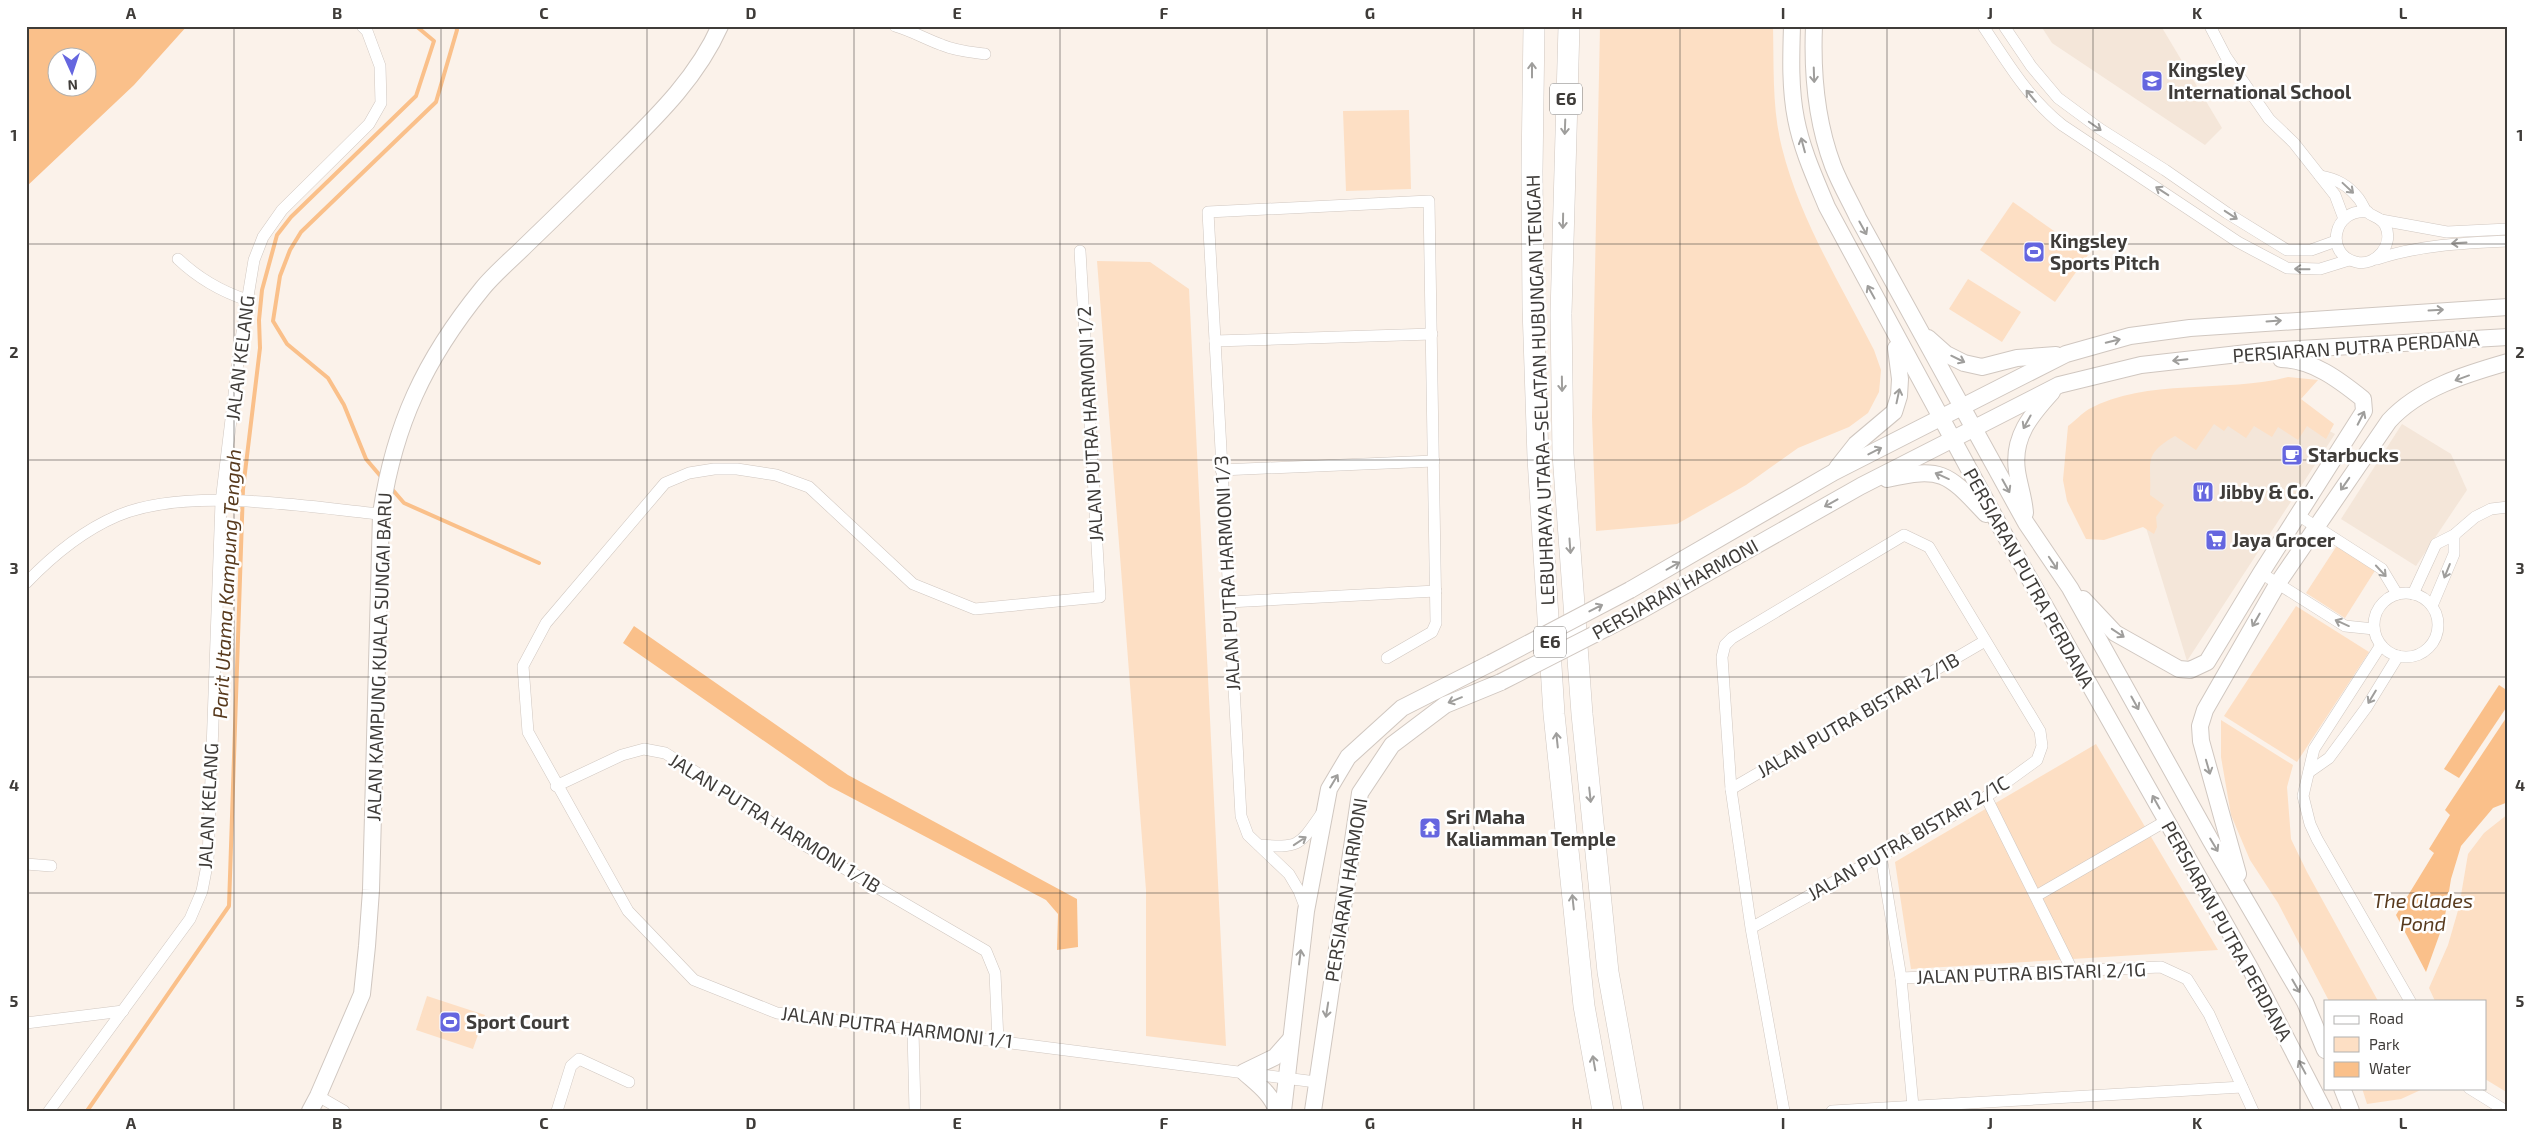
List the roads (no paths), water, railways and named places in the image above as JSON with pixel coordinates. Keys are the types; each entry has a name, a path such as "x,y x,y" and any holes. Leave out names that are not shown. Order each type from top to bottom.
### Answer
{"highway":[{"name":"LEBUHRAYA UTARA–SELATAN HUBUNGAN TENGAH","path":"1534,26 1532,171 1538,458 1554,714 1584,1006 1603,1111"},
{"name":"LEBUHRAYA UTARA–SELATAN HUBUNGAN TENGAH","path":"1569,26 1561,314 1563,454 1582,714 1608,972 1633,1111"}],"main road":[{"name":"JALAN KAMPUNG KUALA SUNGAI BARU","path":"310,1111 362,994 372,890 381,514 385,485 396,440 417,386 482,288 655,118 694,72 711,46 720,26"},
{"name":"PERSIARAN PUTRA PERDANA","path":"1792,26 1791,60 1796,118 1805,154 1826,207 1894,335 2003,532 2250,968 2324,1111"},
{"name":"PERSIARAN PUTRA PERDANA","path":"1814,26 1814,73 1817,102 1834,167 1858,218 2026,523 2070,588 2305,1002 2324,1048"},
{"name":"PERSIARAN PUTRA PERDANA","path":"2066,354 2130,336 2190,328 2508,307"},
{"path":"1919,330 1946,354 1964,363 1982,367 2017,358 2066,354"},
{"path":"1834,472 1856,444 1894,412 1899,396 1900,379 1894,335"},
{"name":"PERSIARAN PUTRA PERDANA","path":"2004,413 2059,385 2141,365 2265,351 2508,338"},
{"name":"PERSIARAN HARMONI","path":"1283,1111 1306,911 1329,789 1348,757 1402,708 1630,590 1834,472 2066,354"},
{"path":"2070,588 2115,633 2179,669 2190,670 2208,662 2261,573 2361,418 2365,404 2363,399 2316,367 2299,360 2202,358"},
{"path":"2244,894 2201,741 2200,726 2205,710 2278,583 2315,526 2389,421 2409,402 2453,381 2508,362"},
{"path":"2026,523 2016,450 2020,435 2031,415 2059,385"},
{"name":"PERSIARAN HARMONI","path":"1313,1111 1360,793 1392,745 1445,705 1500,682 1640,611 1861,486 2004,413"},
{"path":"1861,486 1924,471 1939,474 1957,484 2003,532"},
{"path":"1277,1111 1274,1102 1265,1090 1244,1072 1275,1057 1290,1040"},
{"path":"2343,1090 2351,1111"}],"street":[{"name":"JALAN KELANG","path":"49,1111 190,919 202,891 208,860 226,502 247,300 254,260 263,237 282,210 369,124 382,103 380,66 367,31 362,26"},
{"path":"895,26 915,32 943,46 962,52 985,54"},
{"path":"1983,26 2028,92 2044,110 2069,130 2238,242 2287,268 2320,269 2349,260"},
{"path":"2004,26 2031,66 2058,98 2100,129 2165,170 2227,213 2287,250 2311,250 2336,241"},
{"path":"2210,26 2226,57 2269,120 2294,143 2335,195 2344,219"},
{"path":"2320,176 2344,183 2368,212 2381,220 2385,225 2388,237 2381,254 2374,260"},
{"name":"JALAN PUTRA HARMONI 1/3","path":"1306,911 1299,891 1289,874 1248,834 1241,816 1208,212 1429,201 1432,334"},
{"path":"2368,212 2355,212 2344,219 2339,225 2336,241 2343,255 2357,263 2374,260 2403,250 2436,244 2508,241"},
{"path":"2381,220 2447,232 2508,229"},
{"name":"JALAN PUTRA HARMONI 1/2","path":"1080,251 1100,598"},
{"path":"178,259 191,272 222,292 247,300"},
{"path":"1215,341 1432,334 1436,622 1432,632 1387,658"},
{"path":"1221,470 1434,461"},
{"name":"JALAN PUTRA HARMONI 1/1","path":"1100,598 975,609 913,584 809,487 776,475 737,469 714,469 690,474 665,483 546,622 523,666 528,732 556,786 628,911 694,980 777,1013 1316,1082"},
{"path":"26,584 45,564 83,534 117,516 142,508 170,503 257,502 381,514"},
{"path":"2413,594 2436,544 2454,534 2475,517 2491,509 2508,507"},
{"path":"2298,515 2382,568 2397,594"},
{"path":"2432,606 2454,554 2454,534"},
{"path":"1784,1111 1751,928 1731,789 1722,657 1725,645 1732,638 1904,535 1929,547 1985,641"},
{"path":"2261,573 2345,626 2374,629"},
{"path":"1228,602 1436,591"},
{"path":"2397,594 2420,596 2432,606 2438,625 2433,643 2417,655 2398,656 2381,645 2374,629 2374,620 2382,604 2397,594"},
{"name":"JALAN PUTRA BISTARI 2/1C","path":"1751,928 1986,796 2037,760 2042,746 2040,731 1985,641"},
{"name":"JALAN PUTRA BISTARI 2/1B","path":"1731,789 1985,641"},
{"path":"2381,645 2314,748 2304,796 2310,824 2409,1000"},
{"path":"2309,772 2329,758 2366,708 2398,656"},
{"name":"JALAN PUTRA HARMONI 1/1B","path":"556,786 622,755 644,749 665,753 730,794 794,839 986,951 995,973 998,1041"},
{"path":"1986,796 2072,970"},
{"name":"PERSIARAN HARMONI","path":"1259,845 1296,845 1308,836 1326,808"},
{"path":"2036,896 2166,821"},
{"path":"1881,856 1901,978 1913,1106"},
{"path":"26,864 51,866"},
{"name":"JALAN PUTRA BISTARI 2/1G","path":"1901,978 2161,967 2188,979 2209,1014 2242,1086"},
{"path":"26,1023 123,1011"},
{"path":"913,1030 915,1111"},
{"path":"557,1111 572,1066 578,1058 629,1082"},
{"path":"1832,1111 2242,1086 2253,1111"},
{"path":"2472,1090 2506,1111"},
{"path":"318,1096 344,1111"}],"water":[{"path":"26,26 187,26 134,85 26,187"},
{"path":"634,626 848,775 1077,899 1078,947 1057,950 1058,914 1046,900 829,786 623,643"},
{"path":"2499,685 2508,691 2508,705 2459,778 2444,769"},
{"name":"The Glades Pond","path":"2508,715 2508,802 2493,808 2461,846 2451,879 2444,922 2426,972 2396,915 2434,853 2429,849 2450,815 2445,810"}],"waterway":[{"name":"Parit Utama Kampung Tengah","path":"87,1111 229,906 243,489 260,348 259,320 262,290 277,235 291,217 416,96 434,41 416,26"},
{"path":"383,479 366,459 344,405 328,378 287,344 273,321 280,276 290,250 301,232 436,102 457,30 456,26"},
{"path":"391,488 404,503 539,563"}],"place":[{"name":"Kingsley International School","path":"2152,81"},
{"name":"Kingsley Sports Pitch","path":"2034,252"},
{"name":"Starbucks","path":"2292,455"},
{"name":"Jibby & Co.","path":"2203,492"},
{"name":"Jaya Grocer","path":"2216,540"},
{"name":"Sri Maha Kaliamman Temple","path":"1430,828"},
{"name":"Sport Court","path":"450,1022"}]}
